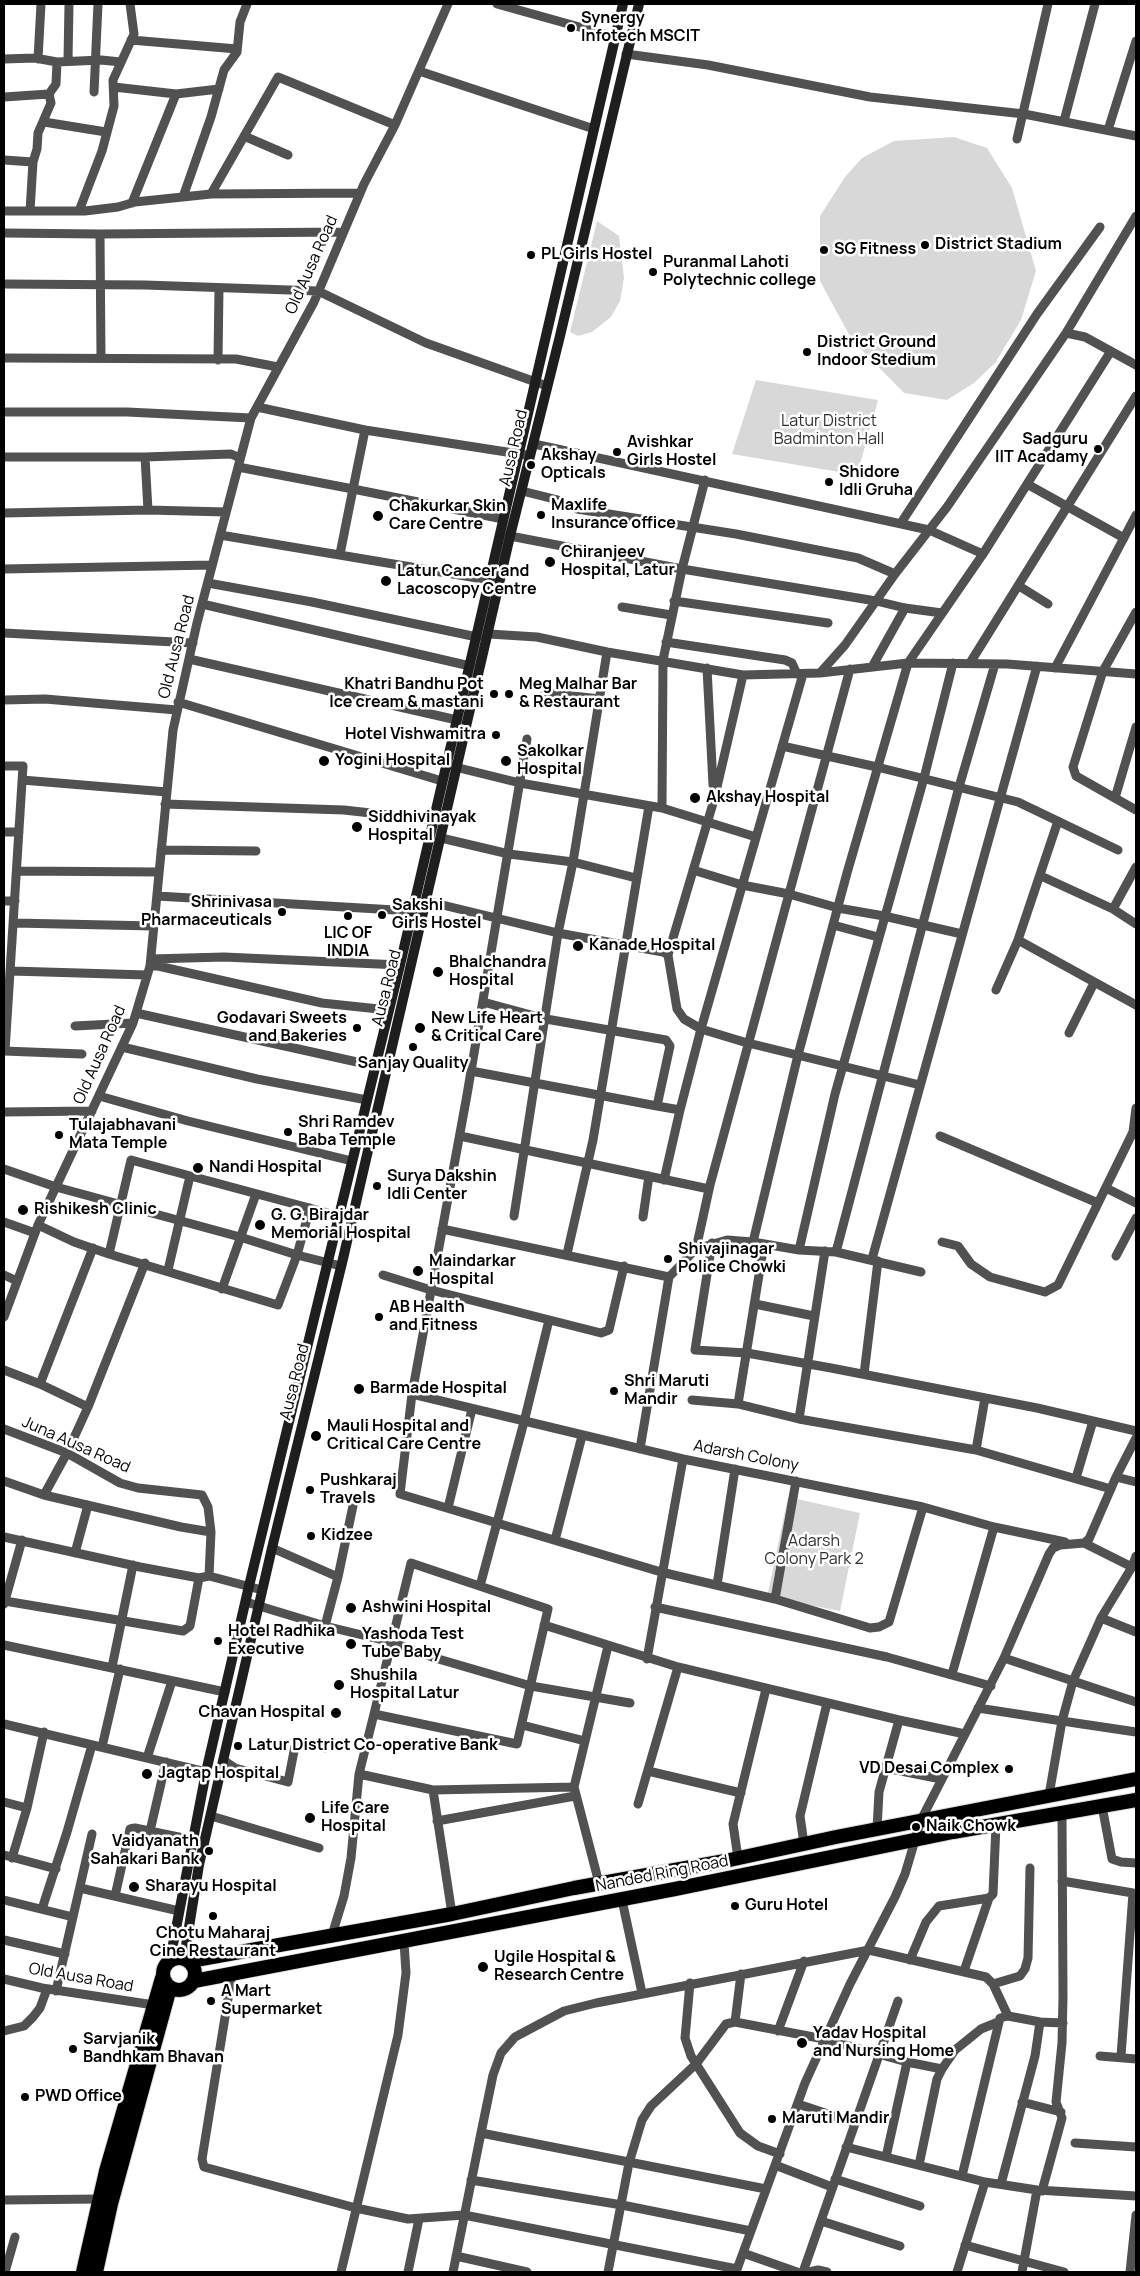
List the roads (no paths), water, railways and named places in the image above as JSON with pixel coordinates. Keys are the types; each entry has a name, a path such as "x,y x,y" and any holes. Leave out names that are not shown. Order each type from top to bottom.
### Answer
{"highway":[{"path":"96,2272 110,2204 166,1983 162,1971 170,1960 176,1957 187,1960 452,1914 599,1883 738,1858 921,1820 1136,1779"},
{"name":"Nanded Ring Road","path":"194,1981 622,1900 915,1840 1136,1800"},
{"name":"Ausa Road","path":"187,1960 196,1974 194,1981"},
{"path":"166,1983 184,1990 194,1981"},
{"path":"83,2272 106,2171 154,2005 166,1983"}],"main road":[{"path":"170,1960 206,1772 249,1586 400,965 622,4"},
{"name":"Ausa Road","path":"187,1960 199,1865 258,1606 341,1266 458,768 510,536 534,444 638,4"}],"street":[{"path":"38,59 40,4"},
{"path":"68,60 69,4"},
{"path":"94,92 98,4"},
{"path":"79,211 102,151 114,106 113,80 134,34 130,4"},
{"path":"182,197 224,70 237,49 240,22 247,4"},
{"name":"Old Ausa Road","path":"4,1317 37,1229 135,1018 149,967 173,730 202,604 251,418 318,291 360,193 395,125 448,4"},
{"path":"497,4 614,37"},
{"path":"1018,139 1048,4"},
{"path":"1064,121 1095,4"},
{"path":"131,40 237,49"},
{"path":"1108,130 1136,41"},
{"path":"626,54 708,65 870,97 1024,114 1136,136"},
{"path":"4,59 38,59 57,62 68,60 121,62"},
{"path":"30,211 33,162 37,149 38,133 51,103 49,94 56,84 57,62"},
{"path":"419,71 594,129"},
{"path":"211,194 278,77 395,125"},
{"path":"114,87 176,94 219,89"},
{"path":"4,97 49,94"},
{"path":"132,202 176,94"},
{"path":"44,122 106,132"},
{"path":"244,136 288,155"},
{"path":"4,160 33,162"},
{"path":"4,211 79,211 118,207 132,202 211,194 360,193"},
{"path":"820,673 846,645 895,574 948,507 1066,333 1136,216"},
{"path":"901,524 1038,314 1100,226"},
{"path":"4,233 344,232"},
{"path":"100,234 101,358"},
{"path":"4,284 318,291 426,343 547,386"},
{"path":"218,360 219,288"},
{"path":"1066,333 1085,337 1136,365"},
{"path":"753,1242 798,1055 877,767 908,663 983,554 1111,351"},
{"path":"4,358 236,359 278,368"},
{"path":"970,663 1136,396"},
{"path":"257,407 365,430 531,456"},
{"path":"4,412 127,412 251,418"},
{"path":"340,554 365,430"},
{"path":"534,444 929,530 983,554"},
{"path":"4,457 145,457 231,454 239,463 352,489 503,518"},
{"path":"145,457 148,510"},
{"path":"662,808 663,660 674,601 705,480"},
{"path":"1026,484 1124,538"},
{"path":"522,491 558,500 578,509 858,558 895,574"},
{"path":"4,513 148,510 226,512"},
{"path":"1055,668 1136,516"},
{"path":"220,535 489,580"},
{"path":"510,536 682,569 942,613"},
{"path":"4,569 212,565"},
{"path":"208,583 312,602 477,637"},
{"path":"1019,586 1048,604"},
{"path":"674,601 828,623"},
{"path":"202,604 470,666"},
{"path":"622,607 671,614"},
{"path":"872,667 905,608"},
{"path":"1136,612 1103,671 1073,767 1076,776 1136,810"},
{"path":"4,633 193,643"},
{"path":"489,634 537,638 743,675 820,673 908,663 1037,666 1136,674"},
{"path":"666,642 784,660 792,663 800,674"},
{"path":"514,1216 558,932 573,862 607,652"},
{"path":"189,658 457,720"},
{"path":"799,1250 842,1066 924,778 953,663"},
{"path":"836,1252 959,787 995,664"},
{"path":"864,1374 875,1260 920,1085 1037,666"},
{"path":"707,668 714,800"},
{"path":"696,1249 709,1189 747,1043 850,669"},
{"path":"664,1180 701,1029 782,746 800,674"},
{"path":"743,675 714,800 668,955 677,1009 684,1019 701,1029 747,1043 920,1085"},
{"path":"545,692 600,699"},
{"path":"4,700 45,699 178,706 442,781"},
{"path":"1115,798 1136,727"},
{"path":"527,739 460,1136 412,1394 400,1494 661,1572 775,1599 870,1628 889,1622 923,1507"},
{"path":"782,746 924,778 1018,802 1118,850"},
{"path":"446,765 520,783 662,808 756,837"},
{"path":"4,766 23,766 4,1051 82,1054"},
{"path":"22,780 167,792"},
{"path":"166,804 344,810 433,820"},
{"path":"567,1254 588,1163 649,806"},
{"path":"996,990 1018,940 1058,821"},
{"path":"4,832 19,832"},
{"path":"441,838 509,854 573,862 636,878"},
{"path":"161,850 256,851"},
{"path":"1113,909 1136,867"},
{"path":"693,870 742,885 789,894 838,908 923,924 962,934"},
{"path":"17,871 159,872"},
{"path":"1041,876 1113,909 1136,924"},
{"path":"157,896 412,911"},
{"path":"4,901 15,901"},
{"path":"426,901 498,916 558,932 663,952 668,955"},
{"path":"14,923 154,926"},
{"path":"833,925 878,937"},
{"path":"1018,940 1136,1005"},
{"path":"149,967 224,957 400,965"},
{"path":"9,968 158,966 322,1003 388,1010"},
{"path":"1069,1033 1094,983"},
{"path":"483,1002 546,1019 666,1040 670,1046 657,1106"},
{"path":"74,1026 135,1018 375,1066"},
{"path":"122,1047 257,1079 366,1100"},
{"path":"471,1071 535,1085 680,1110"},
{"path":"99,1096 188,1121 352,1160"},
{"path":"942,1242 958,1246 972,1264 990,1277 1045,1292 1058,1285 1135,1133 1136,1108"},
{"path":"4,1112 92,1111"},
{"path":"460,1136 709,1189"},
{"path":"940,1136 1098,1203"},
{"path":"109,1254 131,1160 339,1216"},
{"path":"4,1169 56,1187 341,1266"},
{"path":"168,1270 190,1176"},
{"path":"643,1217 649,1176"},
{"path":"1106,1188 1136,1203"},
{"path":"222,1289 256,1194"},
{"path":"4,1222 37,1229 109,1254 145,1263 222,1289 278,1304 297,1255 310,1208"},
{"path":"1116,1256 1136,1218"},
{"path":"442,1229 669,1277"},
{"path":"640,1449 669,1277 696,1249 727,1240 753,1242 799,1250 836,1252 921,1272"},
{"path":"712,1243 695,1350 747,1353 864,1374 1136,1431"},
{"path":"738,1404 764,1244"},
{"path":"40,1384 93,1248"},
{"path":"799,1418 825,1251"},
{"path":"44,1495 67,1453 88,1407 145,1263"},
{"path":"383,1275 431,1290 601,1333 609,1330 624,1266"},
{"path":"4,1275 17,1281"},
{"path":"755,1304 814,1316"},
{"path":"480,1586 549,1320"},
{"path":"4,1370 40,1384 88,1407"},
{"name":"Adarsh Colony","path":"412,1394 683,1459 923,1507 994,1527 1074,1544"},
{"path":"976,1450 985,1398"},
{"path":"692,1400 738,1404 799,1418 976,1450 1111,1488"},
{"path":"448,1508 472,1409"},
{"path":"1076,1478 1093,1421"},
{"name":"Juna Ausa Road","path":"4,1428 67,1453 120,1483 138,1488 202,1495 208,1507 211,1532 210,1576"},
{"path":"555,1540 582,1436"},
{"path":"1084,1543 1089,1539 1116,1477 1136,1438"},
{"path":"647,1658 661,1572 683,1459"},
{"path":"717,1585 734,1469"},
{"path":"1116,1477 1136,1482"},
{"path":"4,1481 44,1495 211,1532"},
{"path":"775,1599 796,1482"},
{"path":"325,1626 338,1577 354,1501"},
{"path":"75,1553 88,1505"},
{"path":"952,1674 994,1527"},
{"path":"4,1537 199,1578 210,1576 262,1590"},
{"path":"22,1540 4,1603 177,1631 187,1630 190,1626 199,1578"},
{"path":"232,1974 202,2164 209,2169 356,2208 408,2219 464,2215 736,2271 824,2039 905,1874 921,1820 964,1734 991,1686 1049,1554 1053,1548 1060,1545 1084,1543 1132,1567"},
{"path":"272,1548 338,1577"},
{"path":"1049,1795 1062,1722 1073,1680 1101,1618 1132,1567 1136,1556"},
{"path":"332,1935 344,1896 351,1858 358,1774 411,1563 548,1609 517,1744 374,1714"},
{"path":"102,1747 133,1565"},
{"path":"246,1602 325,1626 391,1642 435,1658 531,1686 630,1703"},
{"path":"655,1607 887,1657 991,1686"},
{"path":"1101,1618 1136,1632"},
{"path":"544,1625 678,1667 964,1734"},
{"path":"4,1645 225,1692"},
{"path":"599,1883 575,1791 608,1646"},
{"path":"1004,1658 1136,1702"},
{"path":"638,1804 678,1667"},
{"path":"147,1758 172,1681"},
{"path":"738,1858 733,1824 766,1689"},
{"path":"804,1844 800,1816 827,1703"},
{"path":"978,1708 1136,1732"},
{"path":"877,1829 879,1792 899,1720"},
{"path":"4,1724 206,1772"},
{"path":"522,1726 585,1741"},
{"path":"44,1732 27,1808 8,1857 56,1869"},
{"path":"223,1760 236,1768 288,1782 296,1741 325,1748"},
{"path":"42,1909 56,1869 92,1745"},
{"path":"150,1831 166,1762"},
{"path":"886,1768 942,1779"},
{"path":"648,1771 740,1794"},
{"path":"358,1774 433,1790 575,1791"},
{"path":"433,1790 452,1914"},
{"path":"437,1821 575,1791"},
{"path":"4,1802 27,1808"},
{"path":"1102,1806 1112,1859 1136,1863"},
{"path":"1022,2272 1039,2190 1062,2118 1056,2102 1063,2022 1062,1813"},
{"path":"211,1816 319,1848"},
{"path":"964,1971 989,1898 995,1887 996,1825"},
{"path":"115,1896 129,1832 132,1828 193,1840"},
{"path":"4,2030 24,2026 40,2008 52,1990 65,1954 92,1834"},
{"path":"993,1984 1020,1976 1025,1968 1028,1958 1030,1868"},
{"path":"1062,1881 1134,1894 1121,2056"},
{"path":"80,1888 179,1911"},
{"path":"910,1960 926,1922 939,1906 989,1898"},
{"path":"4,1900 73,1917"},
{"path":"622,1900 642,1992"},
{"path":"4,1940 65,1954"},
{"path":"341,2272 398,2035 406,1973 404,1942"},
{"path":"453,2272 480,2133 493,2075 502,2053 515,2037 564,2011 642,1992 868,1950 986,1977 993,1984 1008,2016"},
{"path":"778,2032 804,1961"},
{"path":"734,2022 741,1974"},
{"name":"Old Ausa Road","path":"4,1979 52,1990 154,2005"},
{"path":"690,1983 685,2038 686,2046 740,2133 758,2146 780,2154"},
{"path":"803,2272 898,2001"},
{"path":"962,2176 1000,2018 1008,2016 1040,2022 1063,2022"},
{"path":"608,2272 629,2164 642,2120 651,2106 696,2064 726,2024 734,2022 778,2032 824,2039 879,2055 942,2069"},
{"path":"919,2165 937,2079 942,2069 955,2050 981,2029 998,2022"},
{"path":"1001,2184 1035,2056 1040,2022"},
{"path":"1100,2056 1121,2056 1136,2059"},
{"path":"886,2157 907,2062"},
{"path":"1022,2102 1061,2112"},
{"path":"798,2104 855,2123"},
{"path":"480,2133 629,2164 766,2189"},
{"path":"1075,2143 1136,2147"},
{"path":"846,2147 985,2182 1039,2190 1136,2196"},
{"path":"776,2165 920,2206"},
{"path":"471,2180 622,2205 751,2231"},
{"path":"957,2272 985,2182"},
{"path":"4,2200 100,2199"},
{"path":"1130,2272 1136,2215"},
{"path":"408,2272 419,2219"},
{"path":"821,2221 900,2246"},
{"path":"5,2267 15,2237"},
{"path":"965,2245 1064,2272"},
{"path":"743,2253 797,2272"},
{"path":"456,2256 527,2272"}],"place":[{"name":"Synergy Infotech MSCIT","path":"571,28"},
{"name":"District Stadium","path":"925,245"},
{"name":"SG Fitness","path":"824,250"},
{"name":"PL Girls Hostel","path":"531,255"},
{"name":"Puranmal Lahoti Polytechnic college","path":"653,272"},
{"name":"District Ground Indoor Stedium","path":"807,352"},
{"name":"Sadguru IIT Acadamy","path":"1098,449"},
{"name":"Avishkar Girls Hostel","path":"617,452"},
{"name":"Akshay Opticals","path":"531,465"},
{"name":"Shidore Idli Gruha","path":"829,482"},
{"name":"Maxlife Insurance office","path":"541,515"},
{"name":"Chakurkar Skin Care Centre","path":"378,516"},
{"name":"Chiranjeev Hospital, Latur","path":"550,562"},
{"name":"Latur Cancer and Lacoscopy Centre","path":"386,581"},
{"name":"Khatri Bandhu Pot Ice cream & mastani","path":"494,694"},
{"name":"Meg Malhar Bar & Restaurant","path":"509,694"},
{"name":"Hotel Vishwamitra","path":"496,735"},
{"name":"Yogini Hospital","path":"324,761"},
{"name":"Sakolkar Hospital","path":"506,761"},
{"name":"Akshay Hospital","path":"695,798"},
{"name":"Siddhivinayak Hospital","path":"357,827"},
{"name":"Shrinivasa Pharmaceuticals","path":"282,912"},
{"name":"Sakshi Girls Hostel","path":"382,915"},
{"name":"LIC OF INDIA","path":"348,916"},
{"name":"Kanade Hospital","path":"578,946"},
{"name":"Bhalchandra Hospital","path":"438,972"},
{"name":"Godavari Sweets and Bakeries","path":"357,1028"},
{"name":"New Life Heart & Critical Care","path":"420,1028"},
{"name":"Sanjay Quality","path":"413,1047"},
{"name":"Shri Ramdev Baba Temple","path":"288,1132"},
{"name":"Tulajabhavani Mata Temple","path":"59,1135"},
{"name":"Nandi Hospital","path":"198,1168"},
{"name":"Surya Dakshin Idli Center","path":"377,1186"},
{"name":"Rishikesh Clinic","path":"23,1210"},
{"name":"G. G. Birajdar Memorial Hospital","path":"260,1225"},
{"name":"Shivajinagar Police Chowki","path":"668,1259"},
{"name":"Maindarkar Hospital","path":"418,1271"},
{"name":"AB Health and Fitness","path":"379,1317"},
{"name":"Barmade Hospital","path":"359,1389"},
{"name":"Shri Maruti Mandir","path":"614,1391"},
{"name":"Mauli Hospital and Critical Care Centre","path":"316,1436"},
{"name":"Pushkaraj Travels","path":"310,1490"},
{"name":"Kidzee","path":"311,1536"},
{"name":"Ashwini Hospital","path":"351,1608"},
{"name":"Hotel Radhika Executive","path":"218,1641"},
{"name":"Yashoda Test Tube Baby","path":"351,1644"},
{"name":"Shushila Hospital Latur","path":"339,1685"},
{"name":"Chavan Hospital","path":"336,1713"},
{"name":"Latur District Co-operative Bank","path":"238,1746"},
{"name":"VD Desai Complex","path":"1009,1769"},
{"name":"Jagtap Hospital","path":"147,1774"},
{"name":"Life Care Hospital","path":"310,1818"},
{"name":"Naik Chowk","path":"916,1827"},
{"name":"Vaidyanath Sahakari Bank","path":"209,1851"},
{"name":"Sharayu Hospital","path":"134,1887"},
{"name":"Guru Hotel","path":"735,1906"},
{"name":"Chotu Maharaj Cine Restaurant","path":"213,1916"},
{"name":"Ugile Hospital & Research Centre","path":"483,1967"},
{"name":"A Mart Supermarket","path":"211,2001"},
{"name":"Yadav Hospital and Nursing Home","path":"802,2043"},
{"name":"Sarvjanik Bandhkam Bhavan","path":"73,2049"},
{"name":"PWD Office","path":"25,2097"},
{"name":"Maruti Mandir","path":"772,2119"}],"park label":[{"name":"Latur District Badminton Hall","path":"829,431"},
{"name":"Adarsh Colony Park 2","path":"814,1551"}]}
